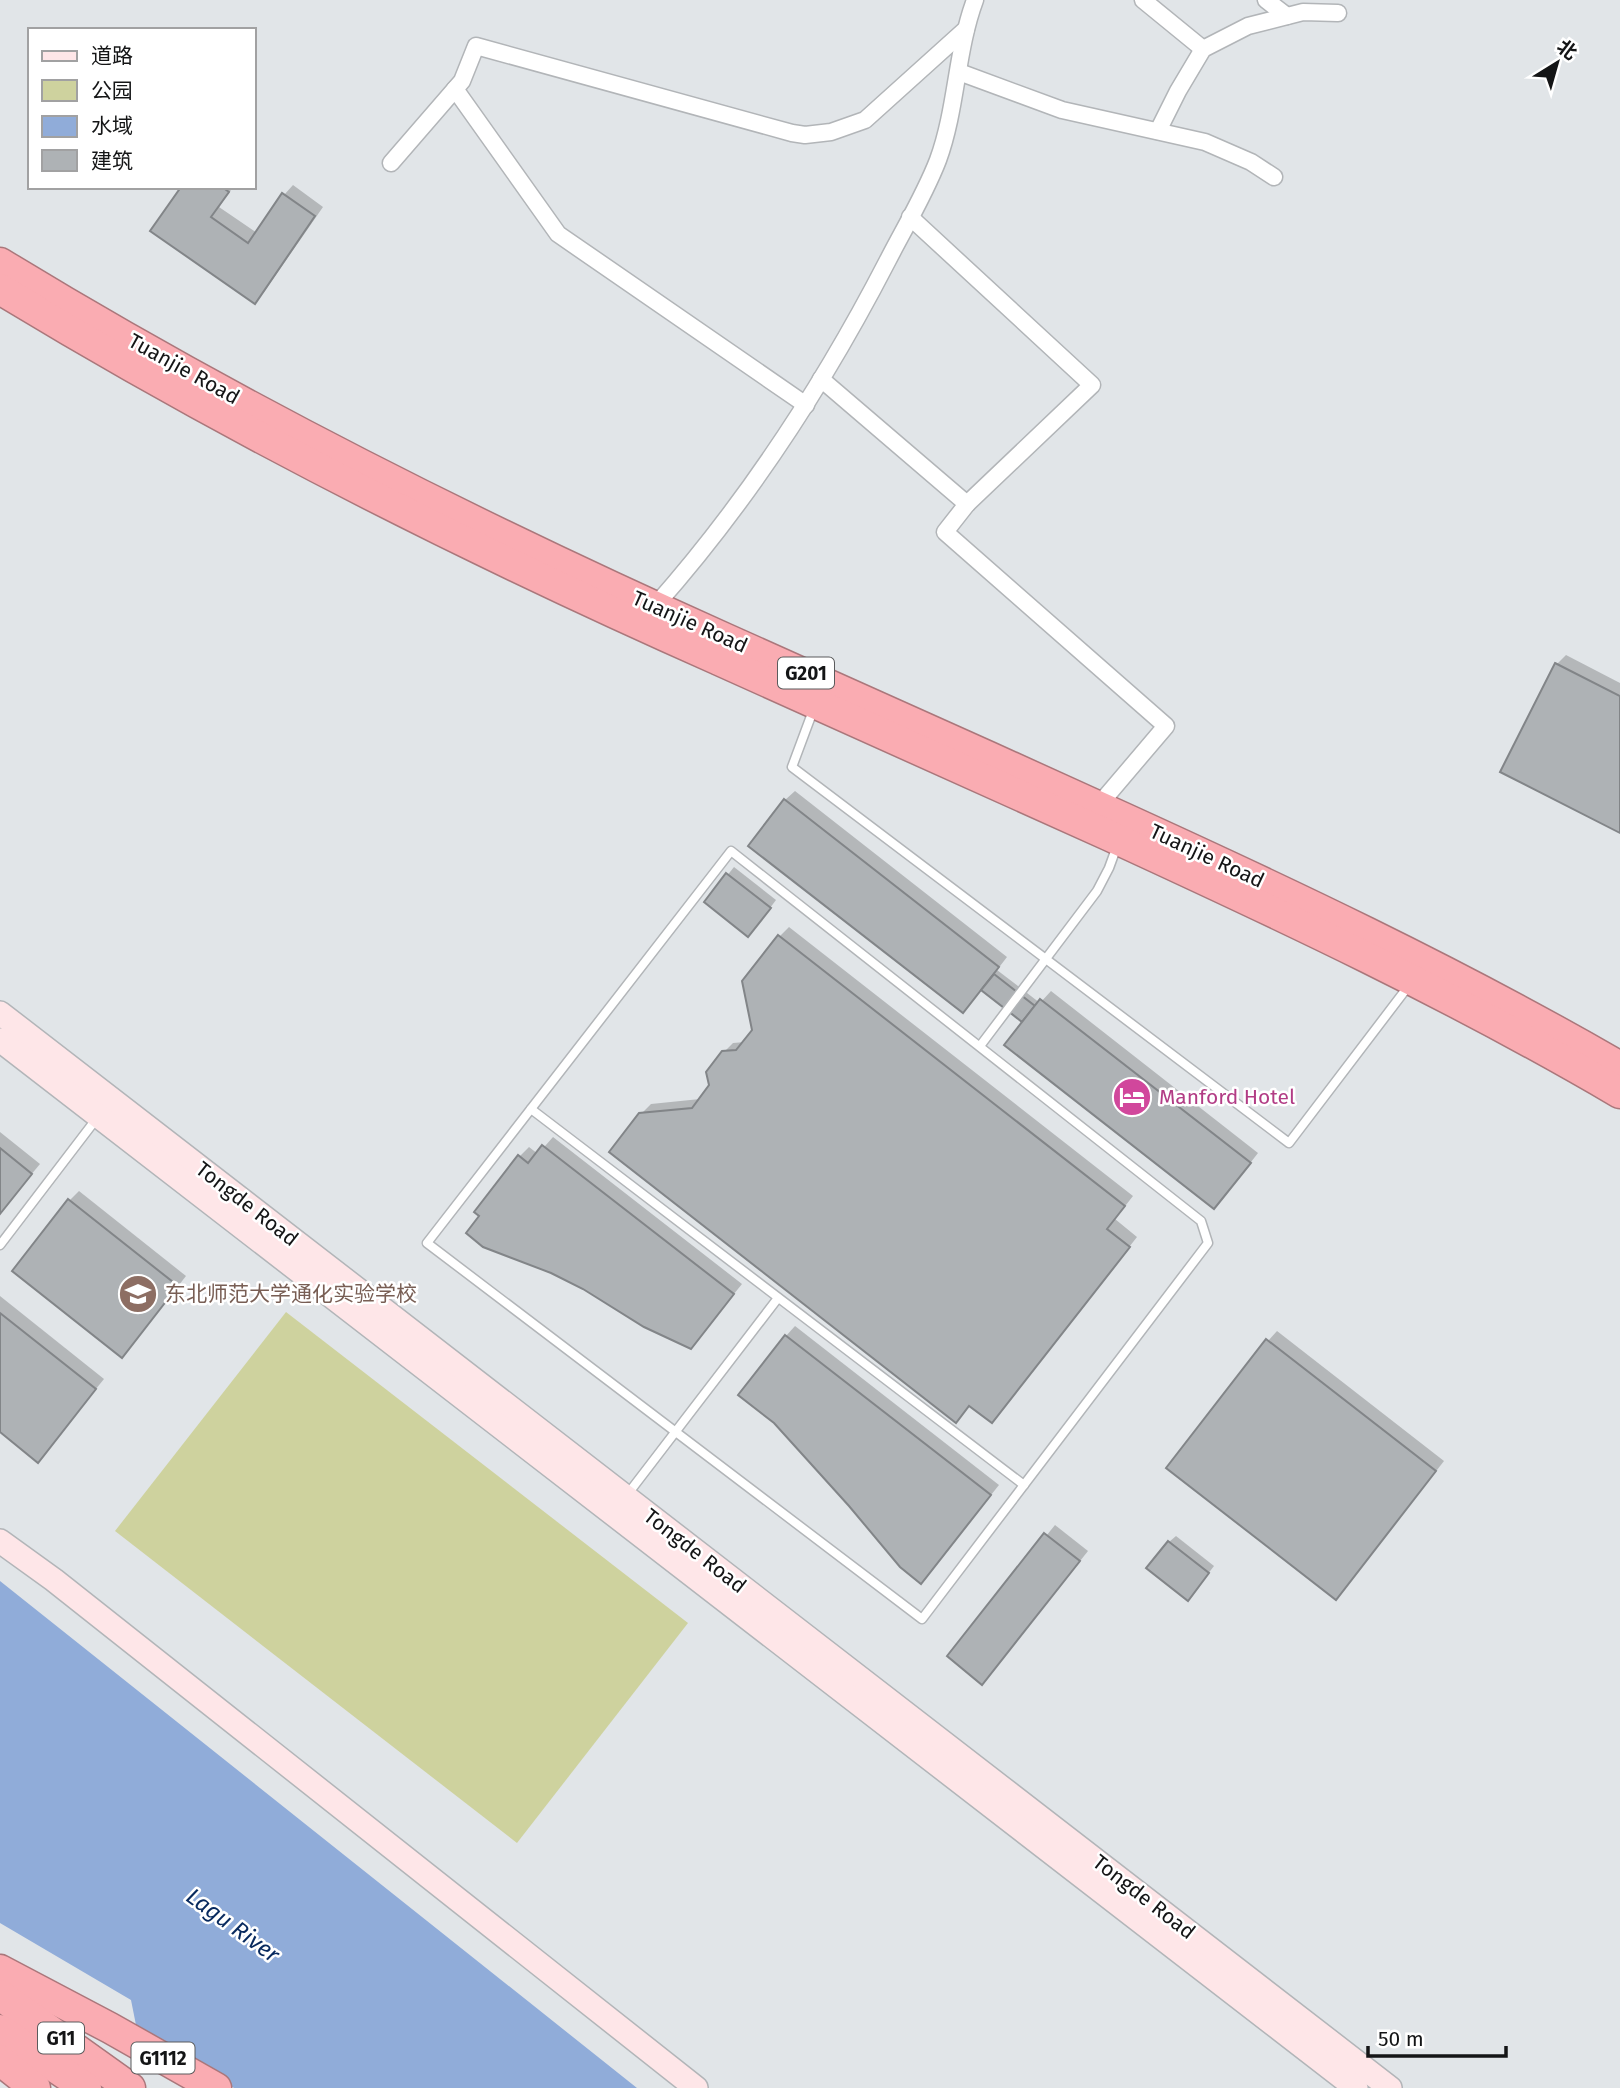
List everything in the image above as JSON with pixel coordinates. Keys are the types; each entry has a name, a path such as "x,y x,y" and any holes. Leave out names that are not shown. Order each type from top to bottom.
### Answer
{"highway":[{"name":"Tuanjie Road","path":"1,272 281,422 489,528 1364,930 1511,1006 1620,1067"},
{"name":"Tuanjie Road","path":"1,272 168,386 386,501 597,604 1320,933 1413,979 1620,1093"},
{"name":"G1112","path":"0,1970 216,2088"},
{"name":"G11","path":"0,1995 126,2085"},
{"name":"G11","path":"0,2030 86,2088"},
{"path":"0,2060 35,2088"}],"main road":[{"name":"Tongde Road","path":"0,1013 1390,2088"},
{"name":"Tongde Road","path":"0,1040 1356,2088"},
{"path":"0,1541 65,1589 696,2088"}],"street":[{"path":"655,606 742,500 806,405 868,299 937,160 975,0"},
{"path":"1143,0 1203,49"},
{"path":"1266,0 1287,16"},
{"path":"1158,131 1203,49 1248,26 1303,12 1338,13"},
{"path":"391,163 462,81 475,46 792,133 818,135 865,120 966,29"},
{"path":"959,72 1062,110 1205,142 1251,162 1274,177"},
{"path":"455,89 558,234 806,405"},
{"path":"910,216 1092,385 967,504 945,532 1166,726 1098,806"},
{"path":"821,379 967,504"}],"lane":[{"path":"816,702 792,767 1289,1143 1413,979"},
{"path":"980,1046 1097,891 1109,868 1118,840"},
{"path":"731,851 1201,1221 1208,1243 922,1619 427,1243 531,1109 731,851"},
{"path":"531,1109 1024,1485"},
{"path":"0,1245 99,1116"},
{"path":"625,1497 778,1298"}],"green space":[{"path":"286,1312 688,1623 517,1843 115,1531"}],"water":[{"name":"Lagu River","path":"0,1581 637,2088 234,2088 136,2025 131,2000 0,1923"}],"building":[{"path":"180,189 225,189 229,192 211,217 248,243 282,193 315,216 255,304 150,231"},
{"path":"1555,663 1620,696 1620,833 1500,772"},
{"path":"784,799 999,967 963,1013 748,846"},
{"path":"726,873 771,908 748,937 704,902"},
{"path":"778,935 1125,1206 1107,1229 1130,1247 992,1423 969,1406 956,1423 609,1152 639,1113 692,1108 709,1085 706,1072 722,1051 736,1050 752,1030 742,981"},
{"path":"994,974 1035,1006 1022,1022 981,990"},
{"path":"1040,999 1251,1163 1214,1209 1004,1045"},
{"path":"542,1145 734,1294 691,1349 644,1327 583,1289 551,1273 483,1247 466,1233 479,1216 474,1212 518,1155 528,1163"},
{"path":"0,1148 32,1174 0,1214"},
{"path":"68,1199 178,1286 122,1358 12,1271"},
{"path":"0,1313 96,1389 38,1463 0,1432"},
{"path":"785,1335 991,1495 921,1584 900,1567 774,1423 738,1395"},
{"path":"1266,1339 1436,1471 1336,1600 1166,1468"},
{"path":"1044,1533 1080,1561 982,1685 947,1656"},
{"path":"1168,1541 1209,1573 1188,1601 1146,1568"}],"place":[{"name":"Manford Hotel","path":"1132,1097"},
{"name":"东北师范大学通化实验学校","path":"138,1294"}]}
